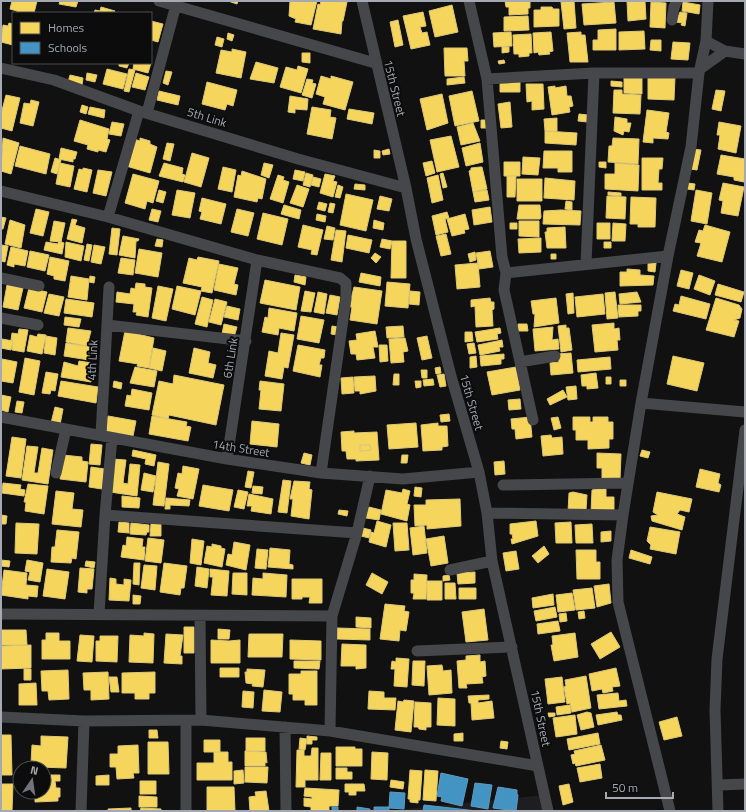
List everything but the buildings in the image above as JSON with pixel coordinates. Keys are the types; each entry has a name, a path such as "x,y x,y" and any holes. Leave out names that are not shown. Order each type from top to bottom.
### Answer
{"street":[{"path":"159,1 176,3 375,63"},
{"name":"15th Street","path":"362,1 375,63 406,188 416,239 449,368 479,472 487,513 492,561 548,811"},
{"path":"469,1 487,79 502,257 506,273 504,290 534,420"},
{"path":"672,20 674,7 677,1"},
{"path":"670,811 618,602 618,560 623,515 641,403 668,256 691,147 699,71 706,41 705,1"},
{"path":"108,217 143,112 176,3"},
{"path":"706,41 725,51 745,54"},
{"path":"487,79 594,73 699,71 725,51"},
{"name":"5th Link","path":"1,68 54,80 143,112 298,159 406,188"},
{"path":"586,264 594,73"},
{"path":"1,191 108,217 257,260 329,275 340,278 346,283 346,299 321,473"},
{"path":"506,273 668,256"},
{"name":"6th Link","path":"227,459 257,260"},
{"path":"1,278 39,286"},
{"name":"4th Link","path":"99,614 105,515 107,325 109,287"},
{"path":"1,318 38,325"},
{"path":"107,325 246,341"},
{"path":"520,362 555,356"},
{"path":"641,403 745,412"},
{"name":"14th Street","path":"1,417 227,459 321,473 403,479 479,472"},
{"path":"56,473 66,429"},
{"path":"718,811 719,785 715,710 717,659 745,430"},
{"path":"330,730 332,616 357,533 370,476"},
{"path":"503,485 628,483"},
{"path":"487,513 623,515"},
{"path":"105,515 357,533"},
{"path":"450,570 492,561"},
{"path":"1,614 332,616"},
{"path":"200,616 201,720"},
{"path":"418,651 512,647"},
{"path":"1,717 84,721 201,720 330,730 538,766"},
{"path":"81,811 84,721"},
{"path":"186,721 186,811"},
{"path":"285,727 286,811"},
{"path":"719,785 745,784"}],"shaded area":[{"path":"545,795 548,811 385,811"}]}
